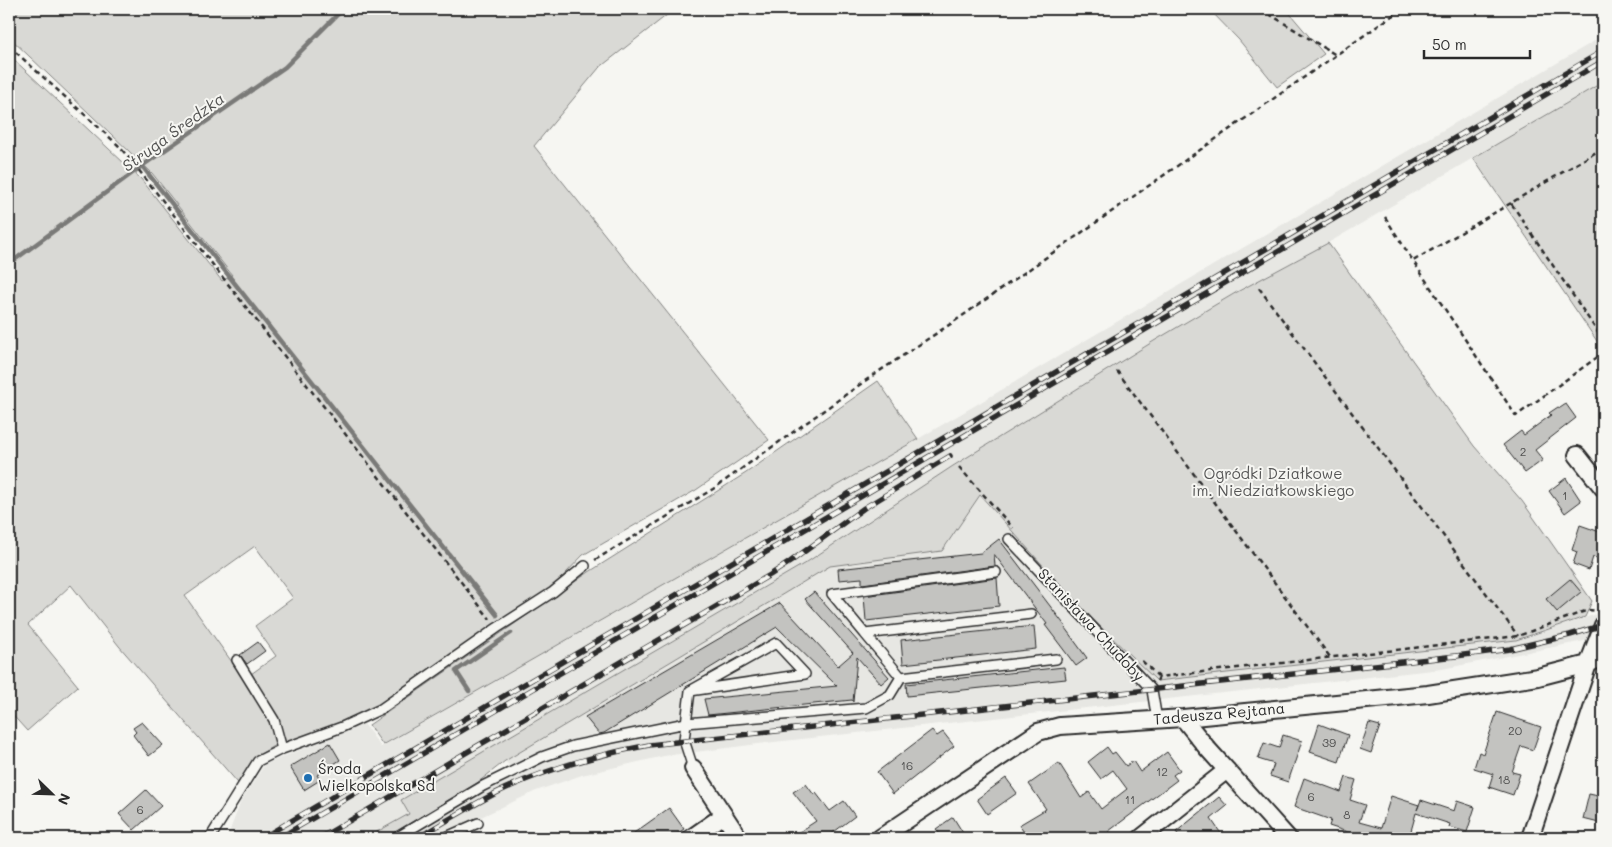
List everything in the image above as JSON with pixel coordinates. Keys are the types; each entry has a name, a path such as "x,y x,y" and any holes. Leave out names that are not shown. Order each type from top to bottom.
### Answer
{"street":[{"path":"1577,455 1603,488"},
{"path":"1530,838 1588,664 1603,625"},
{"name":"Tadeusza Rejtana","path":"880,838 1038,732 1060,726 1183,718 1428,694 1538,677 1588,664 1603,657"},
{"path":"1183,718 1288,838"},
{"path":"694,768 739,838"},
{"path":"1141,838 1227,770"},
{"path":"691,838 724,815"}],"lane":[{"name":"Stanisława Chudoby","path":"1009,539 1152,690 1157,720"},
{"path":"210,838 258,761 282,749 342,727 381,709 497,628 553,592 586,566"},
{"path":"901,677 832,594 996,572"},
{"path":"866,634 1031,614"},
{"path":"776,643 805,674 757,681 690,691 776,643"},
{"path":"901,677 1056,659"},
{"path":"237,660 274,720 282,749"},
{"path":"396,838 482,786 542,757 573,746 686,723 866,708 890,695 901,677"},
{"path":"690,691 684,740 694,768"},
{"path":"444,838 478,823"}],"path":[{"path":"1261,9 1336,55"},
{"path":"586,566 713,489 872,376 955,321 1402,9"},
{"path":"9,46 101,129 144,175 497,628"},
{"path":"1413,261 1603,148"},
{"path":"1511,203 1603,340"},
{"path":"1385,217 1516,416 1603,353"},
{"path":"1259,288 1518,636"},
{"path":"1597,331 1603,324"},
{"path":"1117,371 1330,657"},
{"path":"1152,690 1159,677 1518,636 1588,610 1603,612"}],"shaded area":[{"path":"1603,36 1603,82 1328,243 1237,292 1154,341 953,466 807,562 402,800 409,814 366,838 227,838 241,801 265,764 364,724 381,747 918,439"},
{"path":"968,482 1080,607 1157,680 1516,640 1603,612 1603,634 1584,641 1442,669 774,742 664,756 582,775 536,791 483,816 445,838 405,838 475,797 518,775 505,761"}],"green space":[{"path":"20,9 689,9 667,15 599,68 534,146 769,440 696,490 583,555 550,590 489,629 379,705 335,725 284,743 277,720 251,674 276,656 255,626 293,598 255,546 185,596 244,679 271,722 277,744 255,757 238,783 119,646 71,585 28,625 78,686 27,731 9,711 9,55 141,179 222,281 232,275 152,173 9,37 9,12 15,16"},
{"path":"1209,9 1286,9 1324,54 1277,87 1239,40"},
{"path":"1603,82 1603,350 1473,158"},
{"name":"Ogródki Działkowe im. Niedziałkowskiego","path":"1328,243 1474,446 1522,501 1592,601 1585,617 1516,640 1157,681 1080,607 980,495 942,551 830,566 505,761 477,783 385,838 366,838 409,814 401,800 807,562 953,466 1154,341 1237,292"},
{"path":"878,381 918,439 383,745 369,725 589,572 746,473"}],"building":[{"path":"1566,404 1576,418 1535,450 1543,460 1525,473 1503,445 1521,431 1524,435 1551,415 1549,413"},
{"path":"1566,478 1581,501 1565,513 1549,491"},
{"path":"1580,525 1603,533 1603,560 1593,557 1589,570 1573,564 1577,552 1572,550"},
{"path":"999,539 1066,627 1087,658 1076,666 994,554 995,566 862,584 862,578 839,580 838,569 981,553"},
{"path":"997,578 999,606 866,621 864,596"},
{"path":"1570,579 1581,592 1557,612 1546,599"},
{"path":"814,592 889,677 881,684 857,657 853,702 852,700 708,715 704,699 837,686 777,627 604,733 599,734 585,717 780,603 838,666 853,653 805,599"},
{"path":"1034,626 1036,649 903,664 901,640"},
{"path":"258,642 265,651 247,664 240,655"},
{"path":"1064,667 1066,679 907,696 906,684"},
{"path":"1497,712 1541,727 1533,750 1521,746 1512,772 1520,774 1513,795 1489,787 1493,774 1474,768 1479,752 1483,754"},
{"path":"142,722 163,745 149,756 133,735 136,732 133,728"},
{"path":"1369,723 1380,726 1371,753 1360,749"},
{"path":"1319,724 1348,735 1339,762 1310,752"},
{"path":"932,730 937,736 943,732 954,746 893,794 877,772"},
{"path":"1283,735 1302,741 1288,782 1270,776 1274,764 1258,759 1264,743 1279,748"},
{"path":"330,743 340,760 317,775 320,780 304,790 290,767"},
{"path":"1107,747 1112,754 1115,752 1126,766 1133,761 1140,772 1167,752 1180,770 1173,775 1177,780 1109,831 1115,838 1028,838 1019,825 1046,809 1029,784 1059,763 1081,798 1089,792 1101,809 1127,789 1113,770 1101,779 1088,762"},
{"path":"1346,777 1356,780 1350,800 1365,805 1359,822 1381,828 1391,796 1419,805 1421,800 1454,811 1457,801 1475,807 1467,832 1449,827 1450,824 1416,813 1409,838 1366,838 1329,826 1331,820 1294,807 1304,778 1341,792"},
{"path":"1006,778 1017,793 987,814 977,799"},
{"path":"806,784 830,811 844,801 855,816 826,838 790,838 816,821 793,792"},
{"path":"146,790 161,806 134,830 119,814"},
{"path":"1589,794 1603,797 1603,824 1583,819"},
{"path":"1219,797 1227,806 1211,819 1224,838 1181,838 1176,832"},
{"path":"669,808 684,829 671,838 627,838"},
{"path":"953,817 963,833 955,838 943,838 936,829"}],"waterway":[{"name":"Struga Średzka","path":"9,264 142,166 285,67 343,9"},
{"path":"142,166 497,615"},
{"path":"469,691 456,671 511,633"}],"railway":[{"path":"262,838 1603,51"},
{"path":"279,838 1603,61"},
{"path":"320,838 770,575 864,508 950,456"},
{"path":"417,838 466,809 514,784 590,758 649,745 1456,656 1510,649 1603,625"}],"place":[{"name":"Środa Wielkopolska Sd","path":"308,778"}]}
